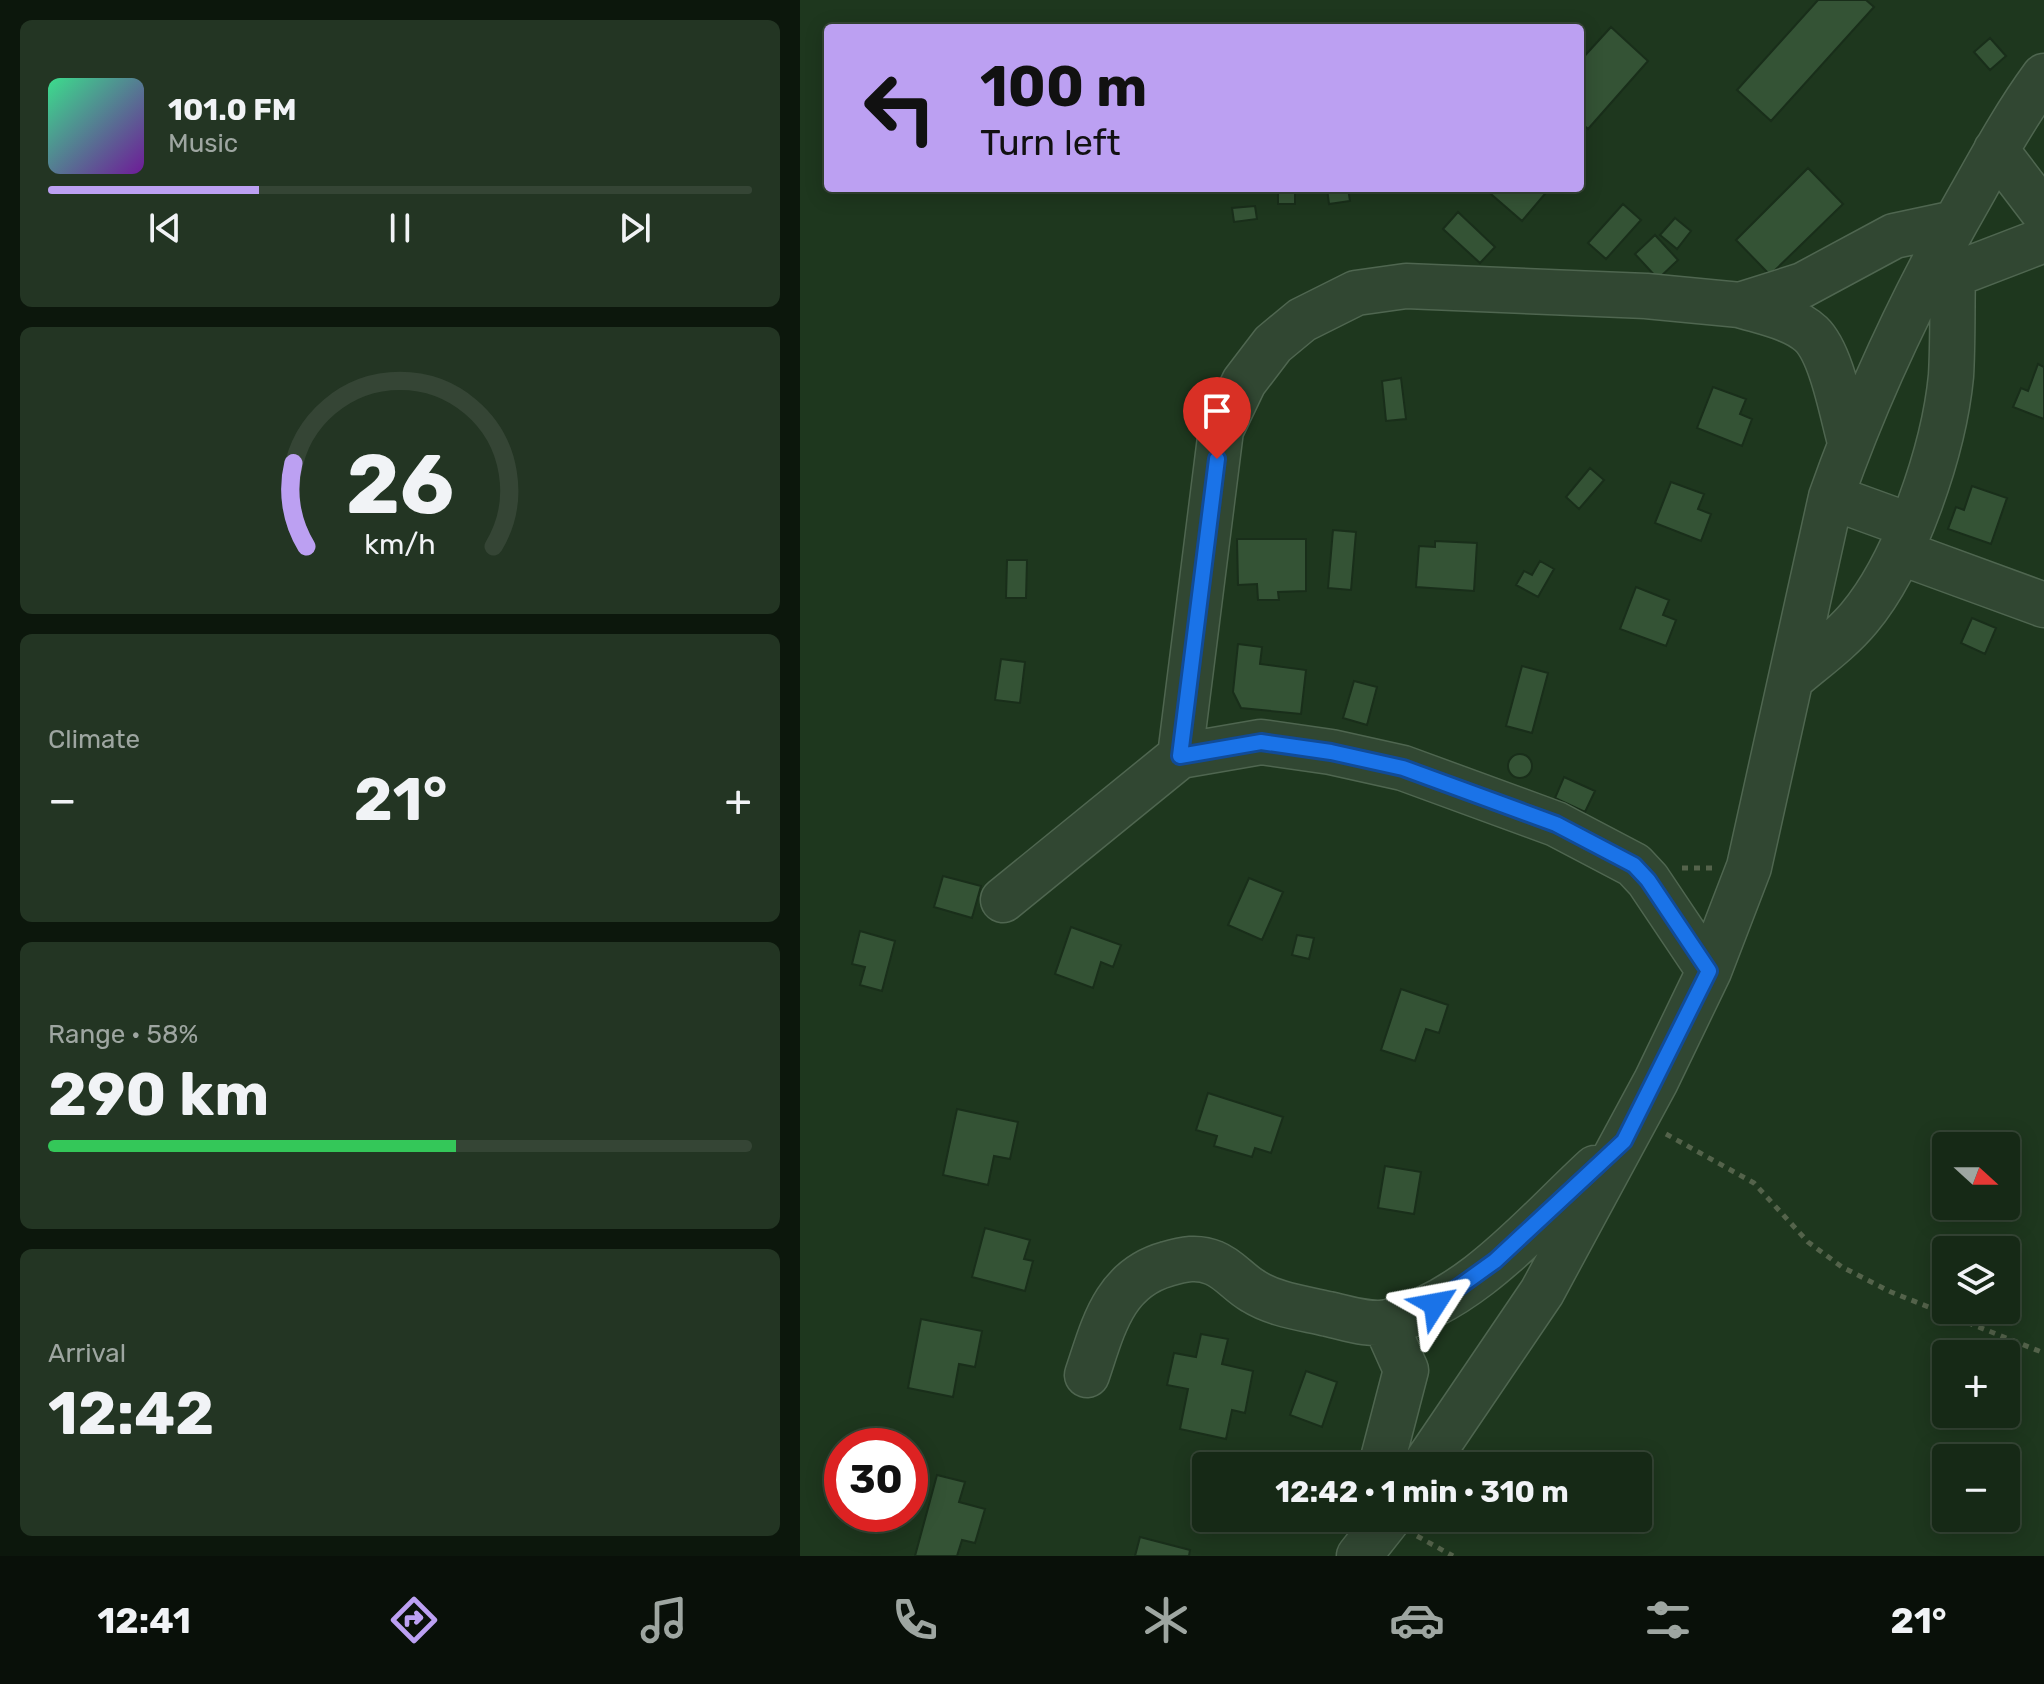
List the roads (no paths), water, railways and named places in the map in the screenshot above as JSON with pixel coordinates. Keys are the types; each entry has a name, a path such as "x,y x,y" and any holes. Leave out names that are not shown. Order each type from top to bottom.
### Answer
{"street":[{"path":"1433,1452 1542,1292 1630,1130 1709,971 1749,867 1831,497 1850,442 1936,280 1955,223 1996,150 2044,76"},
{"path":"1996,150 2044,213"},
{"path":"1740,305 1803,285 1894,236 1955,223"},
{"path":"1936,280 2044,240"},
{"path":"1791,679 1857,621 1887,581 1906,540 1945,418 1951,376 1936,280"},
{"path":"1180,756 1221,430 1244,382 1273,344 1302,320 1356,293 1406,286 1646,296 1740,305 1783,319 1811,334 1824,357 1850,442"},
{"path":"1831,497 1906,540 2044,605"},
{"path":"1003,900 1180,756 1261,742 1403,768 1556,824 1634,865 1648,880 1709,971"},
{"path":"1087,1375 1106,1318 1131,1280 1150,1269 1187,1258 1215,1263 1267,1299 1361,1322 1385,1323 1420,1312 1451,1295 1495,1261 1630,1130"},
{"path":"1385,1323 1406,1370 1385,1452"},
{"path":"1357,1556 1363,1532"},
{"path":"1357,1556 1377,1532"}]}
